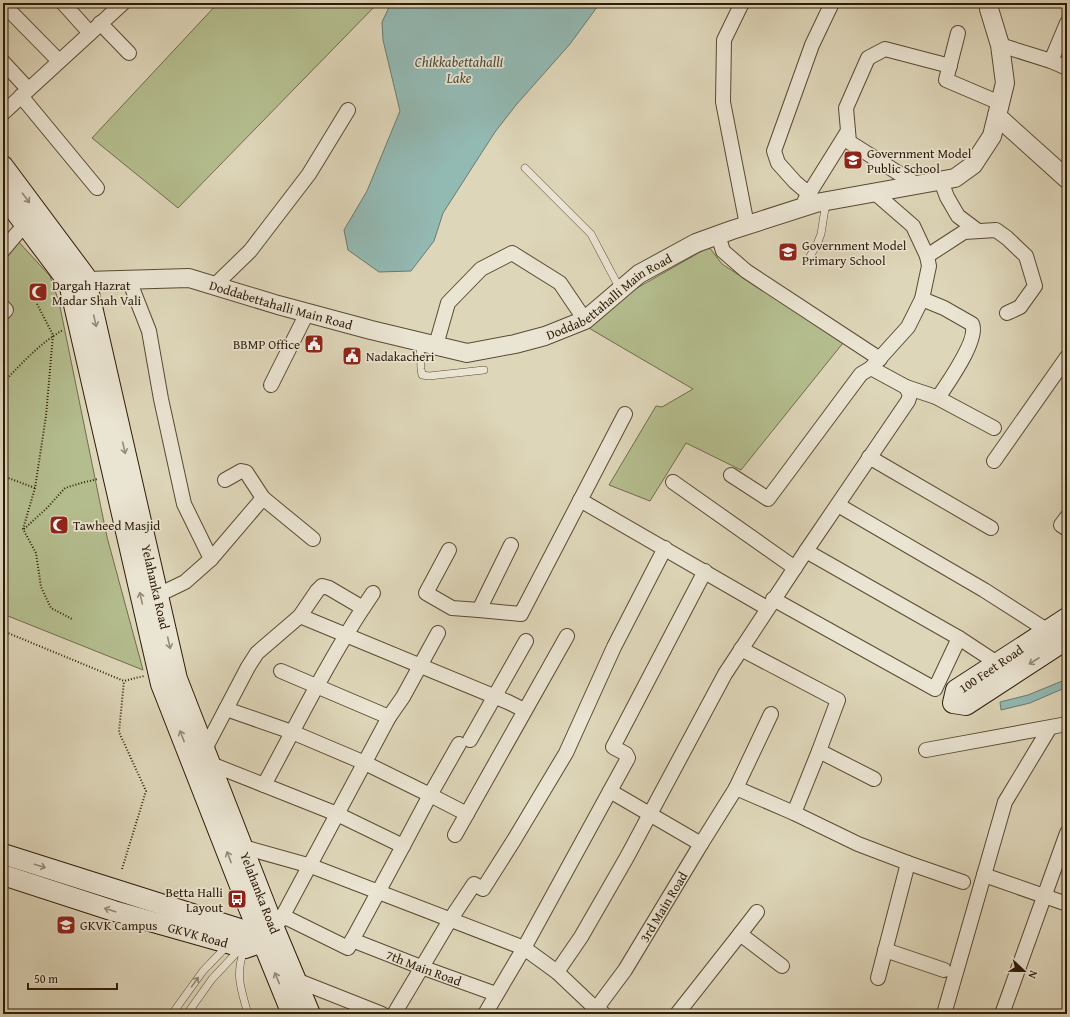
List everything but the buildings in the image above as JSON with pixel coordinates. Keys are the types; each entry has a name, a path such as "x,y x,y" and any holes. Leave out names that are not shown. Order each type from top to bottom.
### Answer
{"main road":[{"name":"Yelahanka Road","path":"3,166 85,276 77,282"},
{"name":"Yelahanka Road","path":"3,195 25,224 77,282 158,595 177,679 243,847 252,934 296,980 310,1014"},
{"name":"Yelahanka Road","path":"77,282 113,476 161,684 252,934 292,1014"},
{"name":"100 Feet Road","path":"1067,618 956,690 953,703 966,705 1067,639"},
{"name":"GKVK Road","path":"3,854 252,934"},
{"name":"GKVK Road","path":"3,874 114,911 252,934"}],"street":[{"path":"63,3 129,53"},
{"path":"3,113 123,3"},
{"path":"742,3 724,40 723,102 748,225"},
{"path":"804,201 795,182 778,163 774,151 812,45 832,3"},
{"name":"Doddabettahalli Main Road","path":"77,282 189,278 307,313 428,344 467,352 508,346 546,336 585,320 639,274 696,243 718,234 748,225 804,201 826,202 919,186 955,178 974,165 992,136 1005,83 1000,45 989,9 989,3"},
{"path":"3,4 59,61"},
{"path":"1052,61 1067,23"},
{"path":"958,33 946,80 998,110 1067,179"},
{"path":"1000,45 1052,61 1067,68"},
{"path":"919,186 849,142 846,108 868,58 885,49 950,66"},
{"path":"3,62 97,188"},
{"path":"214,286 250,251 309,174 348,110"},
{"path":"804,201 848,131"},
{"path":"941,181 947,197 958,216 978,231"},
{"path":"731,475 768,499 861,374 875,363 908,328 922,299 929,266 928,256 913,226 875,193"},
{"path":"3,250 25,224"},
{"path":"928,256 964,232 996,230 1026,256 1035,286 1020,307 1007,313"},
{"path":"718,234 723,251 746,272 875,363 906,387 936,397 994,428"},
{"path":"428,344 448,303 481,269 512,253 560,283 585,320"},
{"path":"129,280 149,331 161,399 184,504 211,559"},
{"path":"922,299 944,308 972,324 974,328 972,340 958,369 940,395 936,397"},
{"path":"3,307 6,310 3,313"},
{"path":"271,385 307,313"},
{"path":"994,460 1067,357"},
{"path":"558,972 581,937 627,857 726,674 770,604 908,401 910,395 906,387"},
{"path":"449,550 426,593 452,608 521,614 625,414"},
{"path":"869,457 991,528"},
{"path":"225,480 241,471 246,472 263,498 313,539"},
{"path":"673,482 795,568"},
{"path":"158,595 185,582 211,559 263,498"},
{"path":"580,500 705,571 935,689 959,638"},
{"path":"838,505 984,590 1048,631"},
{"path":"1067,517 1061,525 1067,529"},
{"path":"479,610 510,545"},
{"path":"394,1014 450,920 474,884 483,889 566,753 614,647 665,548"},
{"path":"806,551 959,638 997,664"},
{"path":"485,1014 524,948 628,758 626,754 613,747 705,571"},
{"path":"363,608 329,588 322,586 300,616 257,653 226,709 208,757 264,786 337,814 403,846"},
{"path":"264,786 316,685 346,634 373,593"},
{"path":"300,616 421,665 524,710"},
{"path":"252,934 311,866 389,717 421,665 438,633"},
{"path":"455,835 567,636"},
{"path":"252,934 348,948 430,795 495,697 526,641"},
{"path":"741,650 838,700 794,813"},
{"path":"282,671 389,717"},
{"path":"226,709 292,732 365,763 467,814"},
{"name":"3rd Main Road","path":"600,1011 736,788 771,714"},
{"path":"926,750 1067,724"},
{"path":"944,1014 1005,802 1049,728"},
{"path":"819,751 874,779"},
{"path":"736,788 794,813 858,844 908,864 963,882"},
{"path":"610,791 701,844"},
{"path":"1002,1014 1067,833"},
{"path":"243,847 311,866 524,948 558,972 600,1011"},
{"path":"878,978 908,864"},
{"path":"984,875 1067,904"},
{"path":"677,1014 757,912"},
{"path":"740,934 782,966"},
{"name":"7th Main Road","path":"352,940 421,968 496,994"},
{"path":"885,950 944,970"},
{"path":"296,980 382,1014"}],"lane":[{"path":"525,168 591,234 620,289"},
{"path":"808,260 821,234 826,202"},
{"path":"428,344 421,369 422,375 429,376 484,370"},
{"path":"172,1014 203,971 252,934"},
{"path":"187,1014 212,979 252,934"},
{"path":"248,1014 240,981 239,967 252,934"}],"path":[{"path":"37,304 53,335 46,416 35,488 23,529 36,553 41,587 51,608 72,619"},
{"path":"3,383 53,335"},
{"path":"3,476 35,488"},
{"path":"23,529 47,508 65,488 81,482 113,476"},
{"path":"3,631 124,681 158,672"},
{"path":"122,869 146,791 119,732 124,681"}],"green space":[{"path":"218,3 378,3 178,208 92,138"},
{"path":"16,239 50,276 59,302 107,537 143,670 3,614 3,322 12,310 3,300 3,255"},
{"path":"709,247 722,264 843,343 741,470 686,443 650,501 609,485 656,406 662,407 693,389 587,327 630,292"}],"water":[{"name":"Chikkabettahalli Lake","path":"391,3 600,3 570,44 516,105 495,132 443,213 434,241 411,271 379,272 348,250 344,230 367,191 400,111 383,40 382,22"},
{"path":"1067,679 1067,687 1030,703 1001,710 1000,702 1028,695"}],"place":[{"name":"Government Model Public School","path":"853,160"},
{"name":"Government Model Primary School","path":"788,252"},
{"name":"Dargah Hazrat Madar Shah Vali","path":"38,292"},
{"name":"BBMP Office","path":"314,344"},
{"name":"Nadakacheri","path":"352,356"},
{"name":"Tawheed Masjid","path":"59,525"},
{"name":"Betta Halli Layout","path":"237,899"},
{"name":"GKVK Campus","path":"66,925"}]}
